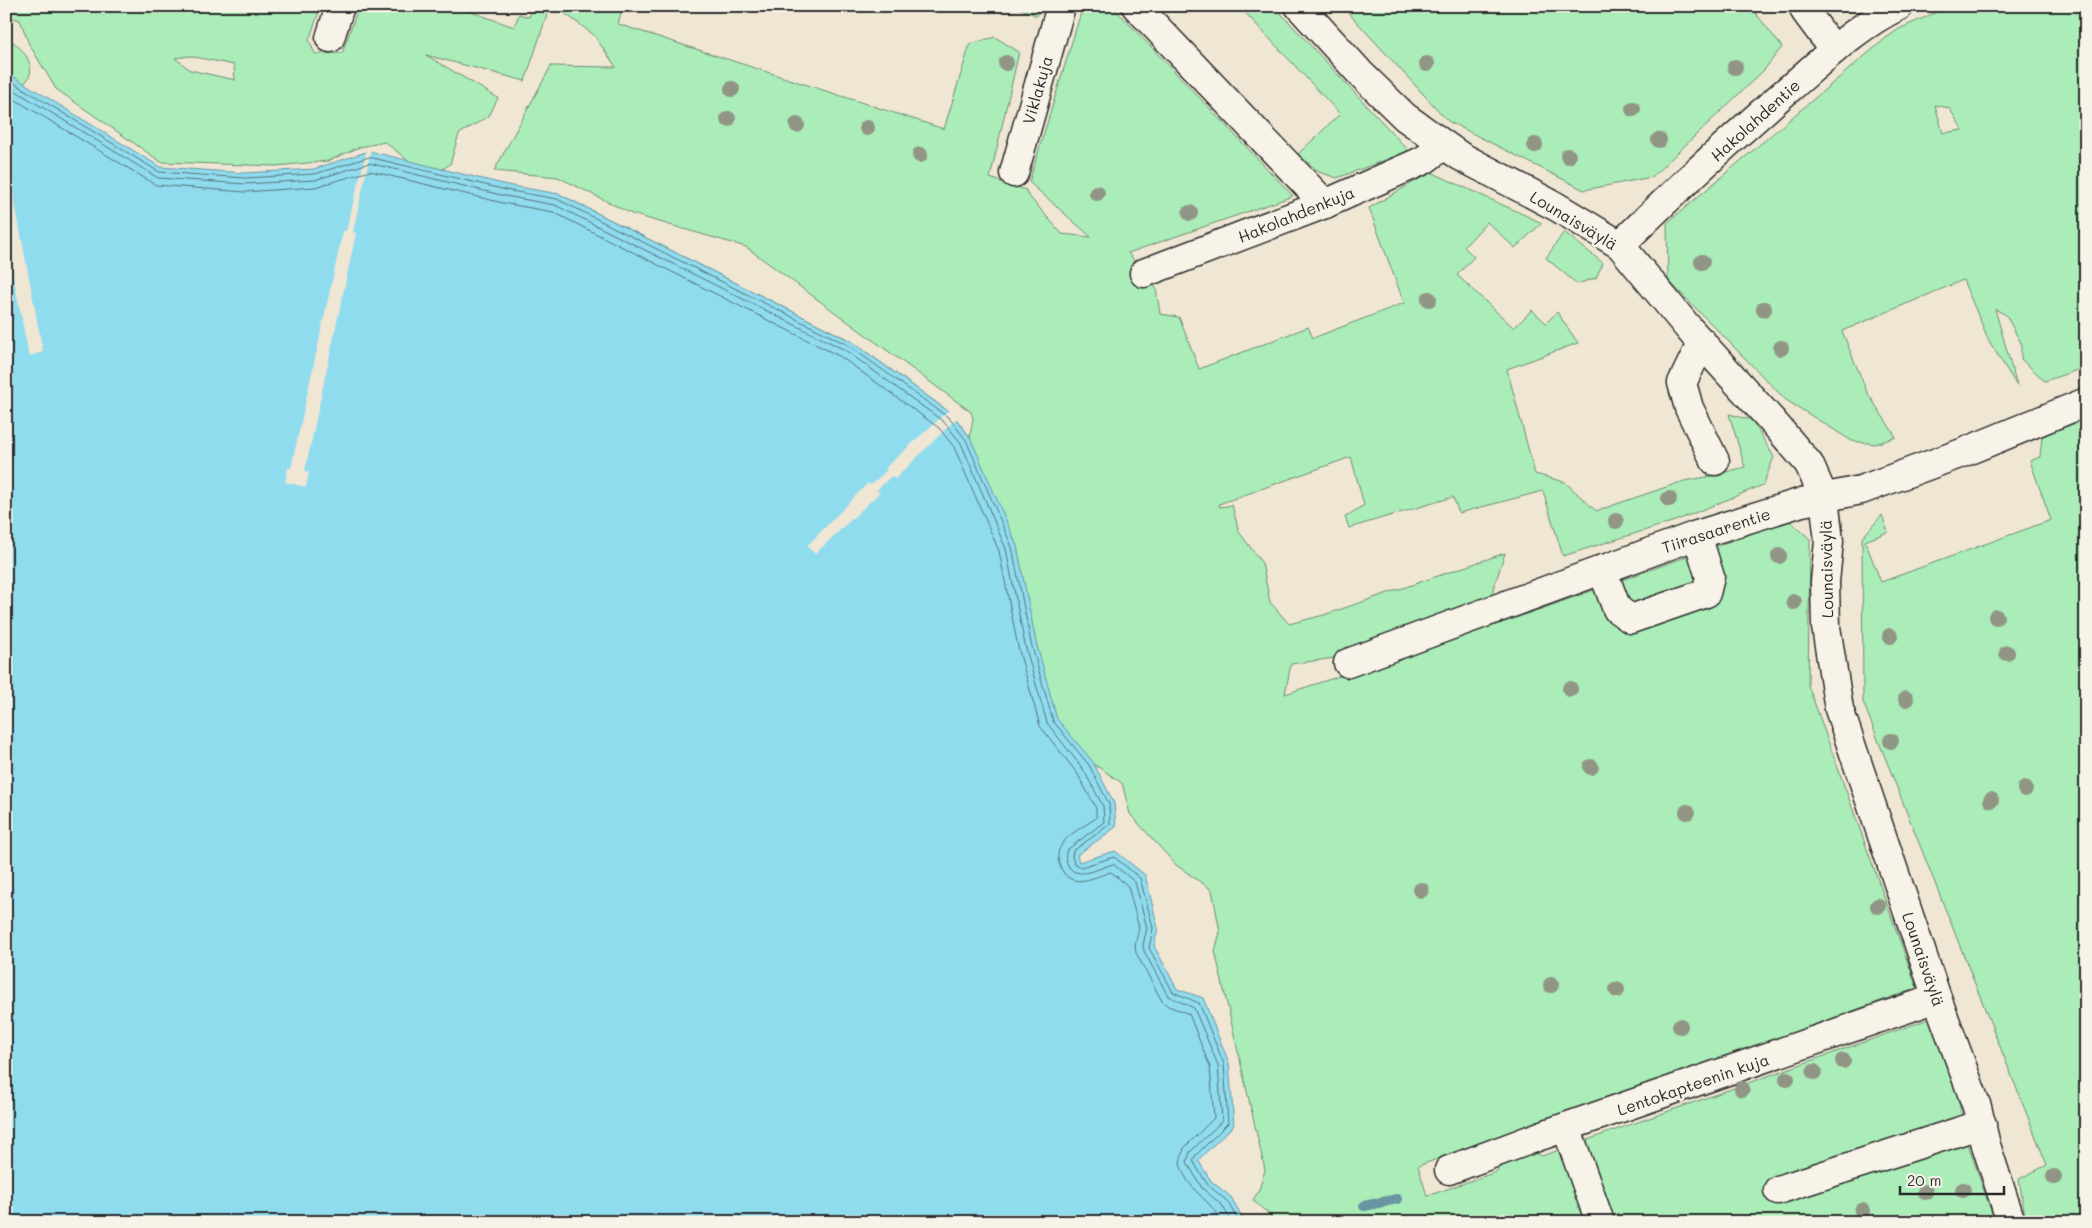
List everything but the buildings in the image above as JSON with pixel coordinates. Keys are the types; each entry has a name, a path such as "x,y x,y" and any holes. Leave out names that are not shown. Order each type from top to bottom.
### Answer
{"street":[{"path":"330,38 340,6"},
{"name":"Viklakuja","path":"1014,173 1061,6"},
{"path":"1136,6 1325,204"},
{"name":"Lounaisväylä","path":"1299,6 1360,73 1405,117 1460,156 1557,207 1620,245 1808,464 1824,498 1829,542 1825,582 1826,627 1839,709 1982,1124 1986,1145 2011,1222"},
{"path":"1807,6 1805,11 1834,50"},
{"name":"Hakolahdentie","path":"1620,245 1743,128 1834,50 1888,9"},
{"name":"Hakolahdenkuja","path":"1144,273 1325,204 1424,160 1444,146"},
{"path":"1702,342 1682,382 1689,408 1715,461"},
{"name":"Tiirasaarentie","path":"1348,663 1697,535 1802,502 1861,490 1962,453 2086,402"},
{"path":"1602,569 1617,609 1631,619 1706,593 1710,576 1697,535"},
{"name":"Lentokapteenin kuja","path":"1449,1170 1566,1127 1937,998"},
{"path":"1778,1190 1982,1124"},
{"path":"1566,1127 1600,1222"}],"green space":[{"path":"6,6 321,6 309,40 315,54 342,53 359,6 455,6 514,27 519,14 529,17 533,6 550,6 525,81 426,55 498,98 489,116 459,134 450,164 430,178 385,142 360,147 328,161 276,166 161,162 56,89 29,44 20,20 6,16","holes":["190,56 234,65 235,80 190,70 175,58"]},
{"path":"555,6 623,6 618,24 944,129 970,44 995,37 1019,52 990,178 1026,190 1027,194 1062,234 1091,237 1029,182 1083,6 1112,6 1293,196 1128,253 1156,288 1160,314 1179,317 1199,369 1308,327 1313,338 1404,303 1369,208 1431,172 1542,223 1515,248 1487,222 1464,247 1474,257 1457,275 1514,328 1532,310 1546,323 1557,312 1578,343 1507,369 1535,474 1565,482 1596,511 1684,481 1745,467 1729,414 1752,420 1774,457 1763,485 1675,521 1563,556 1543,491 1459,513 1453,497 1349,528 1345,517 1364,505 1351,457 1219,504 1220,507 1232,505 1239,532 1262,563 1270,602 1289,624 1324,615 1505,553 1491,596 1342,657 1291,664 1285,694 1505,622 1789,520 1810,539 1808,685 1917,988 1418,1166 1427,1196 1496,1172 1506,1156 1529,1150 1542,1156 1929,1019 1957,1095 1970,1150 1995,1222 1277,1222 1253,1200 1259,1190 1265,1170 1215,951 1220,932 1212,890 1176,865 1130,814 1122,783 1070,748 559,194 851,341 952,414 970,437 973,418 971,412 746,247 632,214 558,177 494,171 551,66 616,67 594,35"},
{"path":"1015,6 1040,6 1037,16"},
{"path":"1239,6 1274,6 1409,151 1337,178 1319,172 1298,154 1340,114"},
{"path":"1342,6 1750,6 1782,47 1764,70 1652,177 1584,190 1448,121"},
{"path":"1950,6 2086,6 2086,367 2045,381 2021,359 2021,343 2006,315 1995,309 2017,386 1989,341 1963,280 1842,331 1867,392 1896,437 1875,444 1852,441 1786,400 1668,280 1667,223 1899,29","holes":["1935,105 1949,108 1963,130 1943,133"]},
{"path":"6,37 24,53 31,68 28,79 21,88 11,78 6,66"},
{"path":"1564,232 1603,263 1596,278 1577,284 1546,258"},
{"path":"2086,419 2086,1222 2026,1222 2019,1179 2047,1165 1863,702 1862,538 1882,515 1888,532 1865,541 1881,582 2051,520 2030,461 2040,457 2042,436"}],"water":[{"path":"6,72 160,167 245,173 314,169 369,151 507,185 559,194 851,341 952,414 970,437 1017,546 1036,642 1057,719 1093,762 1114,803 1116,827 1077,855 1079,862 1115,851 1145,875 1158,928 1154,946 1177,989 1203,998 1229,1063 1234,1125 1198,1160 1211,1181 1231,1197 1245,1222 6,1222"}],"pier":[{"path":"367,149 371,150 353,232 356,233 305,471 309,472 306,487 285,482 288,468 291,468 343,231 346,231"},
{"path":"7,161 43,352 29,356 6,239"},
{"path":"950,409 958,417 895,479 891,476 877,490 879,493 815,554 807,546 868,483 871,485 887,470 885,468"}],"waterway":[{"path":"1364,1206 1397,1199"}]}
